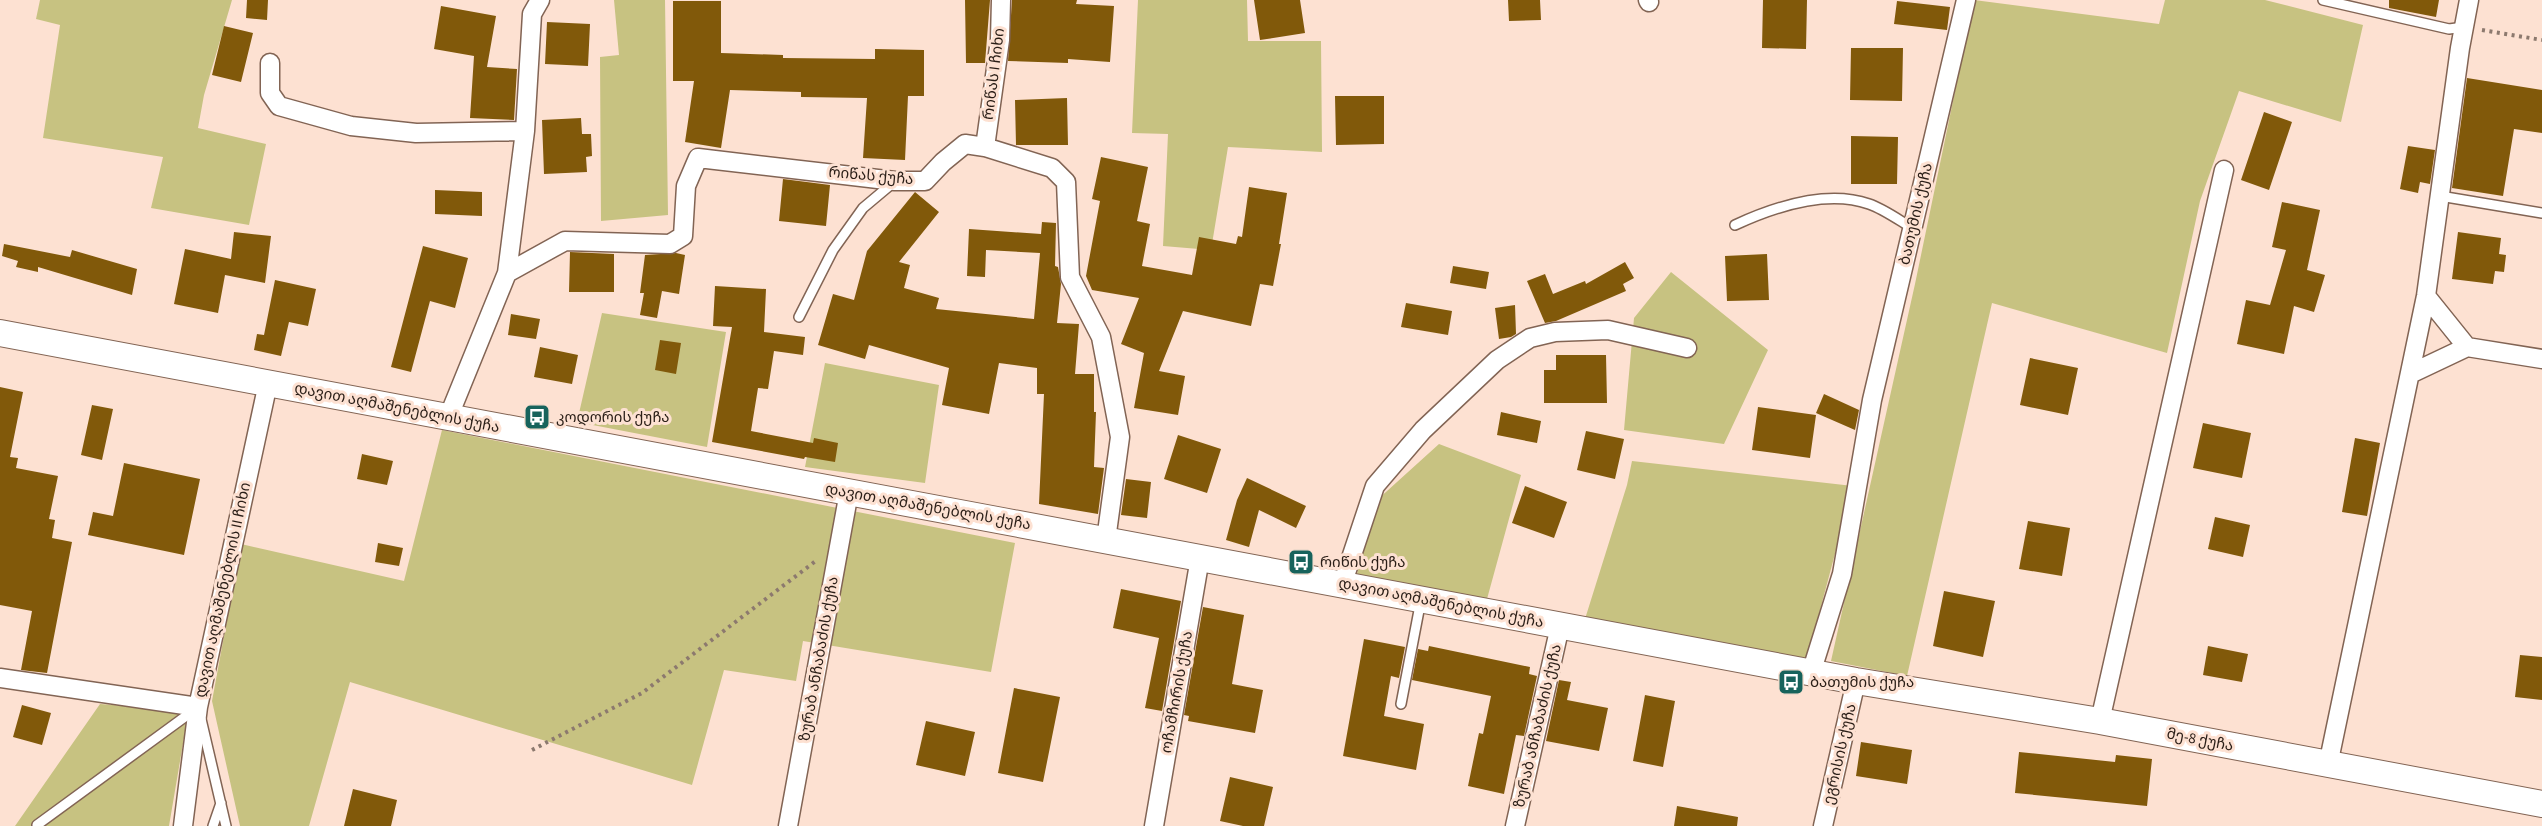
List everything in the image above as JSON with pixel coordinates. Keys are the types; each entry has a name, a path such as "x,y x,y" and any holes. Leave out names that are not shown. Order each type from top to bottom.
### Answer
{"street":[{"path":"448,418 507,273 525,131 532,14 540,0"},
{"name":"რიწას I ჩიხი","path":"985,147 1000,40 1001,0"},
{"name":"ბათუმის ქუჩა","path":"1811,673 1842,574 1872,400 1966,0"},
{"path":"2328,765 2426,296 2469,0"},
{"path":"270,63 270,93 279,106 341,123 416,133 525,131"},
{"name":"რიწას ქუჩა","path":"507,273 564,241 670,244 683,236 686,186 698,158 895,181 925,181 943,162 966,144 985,147 1052,168 1066,182 1070,277 1101,337 1120,437 1106,540"},
{"path":"2100,721 2224,170"},
{"path":"2426,296 2467,347"},
{"path":"1342,585 1375,486 1423,430 1497,360 1530,338 1555,332 1608,330 1687,348"},
{"name":"დავით აღმაშენებლის ქუჩა","path":"0,333 1856,681"},
{"path":"2410,374 2467,347 2542,359"},
{"name":"დავით აღმაშენებლის II ჩიხი","path":"0,678 198,707 268,383"},
{"name":"ზურაბ ანჩაბაძის ქუჩა","path":"788,826 849,492"},
{"name":"ოჩამჩირის ქუჩა","path":"1154,826 1200,558"},
{"name":"ზურაბ ანჩაბაძის ქუჩა","path":"1515,826 1560,626"},
{"name":"მე-8 ქუჩა","path":"1856,681 2100,721 2542,804"},
{"name":"ეგრისის ქუჩა","path":"1824,826 1856,681"},
{"path":"183,826 198,707"}],"lane":[{"path":"2323,0 2449,29 2464,27"},
{"path":"799,317 833,250 863,208 895,181"},
{"path":"2439,196 2542,213"},
{"path":"1735,225 1765,211 1836,198 1870,204 1914,229"},
{"path":"1401,704 1421,600"},
{"path":"37,825 198,707 226,826"},
{"path":"213,826 221,802"}],"path":[{"path":"2464,27 2542,40"},
{"path":"532,750 642,693 839,543"}],"shaded area":[{"path":"40,0 232,0 204,95 198,128 266,144 249,225 151,208 163,157 43,138 60,25 36,19"},
{"path":"614,0 665,0 668,215 601,221 600,57 619,55"},
{"path":"1138,0 1247,0 1248,41 1321,41 1322,152 1228,147 1211,250 1163,246 1168,134 1132,133"},
{"path":"1974,0 2159,24 2165,0 2265,0 2363,25 2341,122 2239,91 2200,201 2167,353 1992,303 1907,676 1831,661 1915,284"},
{"path":"1671,272 1768,350 1724,444 1624,430 1634,318"},
{"path":"602,313 726,332 707,447 577,422"},
{"path":"825,363 939,385 925,483 805,467"},
{"path":"442,430 1015,543 991,672 803,641 796,681 724,670 692,785 350,682 309,826 240,826 212,701 241,544 404,581"},
{"path":"1439,444 1521,475 1487,599 1357,574 1376,501"},
{"path":"1632,461 1853,486 1807,659 1585,619 1627,485"},
{"path":"100,704 177,710 187,720 169,826 15,826"}],"building":[{"path":"247,0 268,0 267,20 246,18"},
{"path":"965,0 990,0 985,63 966,63"},
{"path":"1012,0 1077,0 1076,4 1114,6 1110,62 1068,59 1068,63 1008,61"},
{"path":"1254,0 1300,0 1305,33 1260,40"},
{"path":"1508,0 1540,0 1541,20 1509,21"},
{"path":"1763,0 1807,0 1806,49 1762,48"},
{"path":"2389,0 2439,0 2436,17 2389,8"},
{"path":"673,1 721,1 721,53 783,55 783,58 875,59 875,49 924,50 924,96 908,96 905,160 863,158 867,98 801,97 801,92 730,90 721,148 685,142 694,81 673,81"},
{"path":"1897,1 1950,7 1947,30 1894,24"},
{"path":"441,6 496,16 487,67 517,69 514,120 470,118 474,56 434,49"},
{"path":"547,22 590,24 588,66 545,64"},
{"path":"224,26 253,33 241,82 212,75"},
{"path":"1851,48 1903,48 1902,101 1850,100"},
{"path":"2467,78 2542,90 2542,133 2514,129 2503,196 2452,188"},
{"path":"1335,96 1384,96 1384,144 1336,145"},
{"path":"1067,98 1068,145 1016,145 1015,100"},
{"path":"2264,112 2292,122 2269,190 2241,180"},
{"path":"581,118 582,134 591,134 592,156 586,157 587,172 544,174 542,120"},
{"path":"1851,136 1898,137 1897,184 1851,184"},
{"path":"2408,146 2435,150 2430,184 2420,182 2418,193 2400,189"},
{"path":"1101,157 1148,167 1137,221 1150,224 1142,266 1192,275 1199,237 1236,244 1238,236 1242,237 1249,187 1287,193 1273,286 1260,284 1251,326 1183,311 1159,371 1185,376 1178,415 1134,408 1144,353 1121,344 1139,298 1092,290 1086,276 1100,201 1092,199"},
{"path":"783,179 830,185 826,226 779,221"},
{"path":"435,190 482,192 482,216 435,214"},
{"path":"915,192 939,212 899,262 910,265 904,288 939,298 936,309 1034,319 1040,253 986,250 985,277 967,276 969,229 1041,234 1042,222 1056,223 1055,266 1058,267 1061,284 1057,323 1079,324 1075,374 1094,374 1094,412 1096,412 1094,467 1104,468 1098,514 1039,504 1044,394 1037,394 1037,368 999,363 989,414 942,405 949,368 869,345 865,359 818,345 833,294 854,300 867,251"},
{"path":"2282,202 2320,210 2307,270 2325,275 2314,312 2294,306 2284,354 2237,344 2246,300 2270,305 2286,250 2272,247"},
{"path":"234,232 271,236 265,283 225,275 218,313 174,304 185,249 231,259"},
{"path":"2458,232 2501,238 2499,254 2506,255 2504,272 2495,271 2493,284 2452,279"},
{"path":"4,244 70,257 72,250 137,269 132,295 38,267 38,272 16,267 18,261 2,256"},
{"path":"423,246 468,258 455,308 430,301 411,372 391,367"},
{"path":"570,252 614,254 614,292 569,292"},
{"path":"676,253 685,255 679,294 662,291 657,318 640,315 644,293 640,293 645,255"},
{"path":"1767,254 1769,300 1727,301 1725,256"},
{"path":"1625,262 1634,278 1623,284 1626,291 1556,321 1545,323 1527,281 1545,274 1553,294 1585,281 1586,284"},
{"path":"1453,266 1489,272 1486,289 1450,283"},
{"path":"275,280 316,289 308,326 289,322 281,356 254,350 257,334 264,335"},
{"path":"715,286 766,289 764,332 805,337 803,355 774,351 768,389 758,388 751,431 813,443 814,438 838,443 835,462 805,457 804,459 712,442 732,327 713,326"},
{"path":"1406,303 1452,311 1448,335 1401,327"},
{"path":"1515,305 1516,334 1499,339 1495,308"},
{"path":"511,314 540,319 536,339 508,335"},
{"path":"660,340 681,343 676,374 655,370"},
{"path":"540,347 578,355 572,384 534,377"},
{"path":"1556,355 1606,355 1607,403 1544,403 1544,370 1556,370"},
{"path":"2030,358 2078,368 2068,415 2020,405"},
{"path":"0,387 23,392 10,457 18,458 16,468 58,476 49,519 55,520 52,538 72,542 47,673 21,670 32,611 0,605"},
{"path":"1824,394 1859,410 1855,430 1816,413"},
{"path":"92,405 113,409 102,460 81,455"},
{"path":"1758,407 1816,415 1810,458 1752,450"},
{"path":"1501,412 1541,421 1537,443 1497,435"},
{"path":"2203,423 2251,433 2242,478 2193,468"},
{"path":"1586,431 1624,439 1615,479 1577,470"},
{"path":"1178,435 1221,449 1207,493 1164,479"},
{"path":"2355,438 2380,443 2367,516 2342,512"},
{"path":"362,454 393,461 387,485 357,479"},
{"path":"124,463 200,479 184,555 88,535 93,512 113,516"},
{"path":"1247,478 1306,506 1296,528 1259,510 1249,547 1226,540 1237,500"},
{"path":"1126,479 1151,482 1147,518 1121,515"},
{"path":"1525,486 1567,502 1554,538 1512,523"},
{"path":"2215,517 2250,525 2243,557 2208,549"},
{"path":"2028,521 2070,528 2062,576 2019,569"},
{"path":"378,543 403,548 399,566 375,562"},
{"path":"1121,589 1181,601 1162,711 1145,708 1159,638 1113,628"},
{"path":"1944,591 1995,601 1983,657 1933,646"},
{"path":"1203,607 1244,615 1232,684 1263,690 1255,733 1188,721 1189,716 1184,715"},
{"path":"1364,639 1405,647 1399,678 1391,676 1384,716 1424,724 1416,770 1343,756"},
{"path":"1429,646 1530,667 1529,674 1537,676 1524,736 1516,735 1504,794 1468,786 1479,733 1483,734 1491,696 1412,680 1418,649 1428,651"},
{"path":"2208,646 2248,654 2242,682 2203,675"},
{"path":"2520,655 2542,657 2542,700 2515,697"},
{"path":"1559,680 1571,682 1567,700 1608,708 1599,751 1546,741"},
{"path":"1014,688 1060,697 1043,782 998,773"},
{"path":"1645,695 1675,701 1663,767 1633,761"},
{"path":"22,705 51,713 42,745 13,737"},
{"path":"926,721 975,732 965,776 916,765"},
{"path":"1861,742 1912,750 1907,784 1856,776"},
{"path":"2019,752 2115,762 2116,755 2152,759 2147,806 2015,793"},
{"path":"1230,777 1273,787 1264,826 1243,826 1220,821"},
{"path":"353,789 397,800 391,826 344,826"},
{"path":"1677,806 1738,817 1737,826 1674,826"}],"place":[{"name":"კოდორის ქუჩა","path":"537,417"},
{"name":"რიწის ქუჩა","path":"1301,562"},
{"name":"ბათუმის ქუჩა","path":"1791,682"}]}
